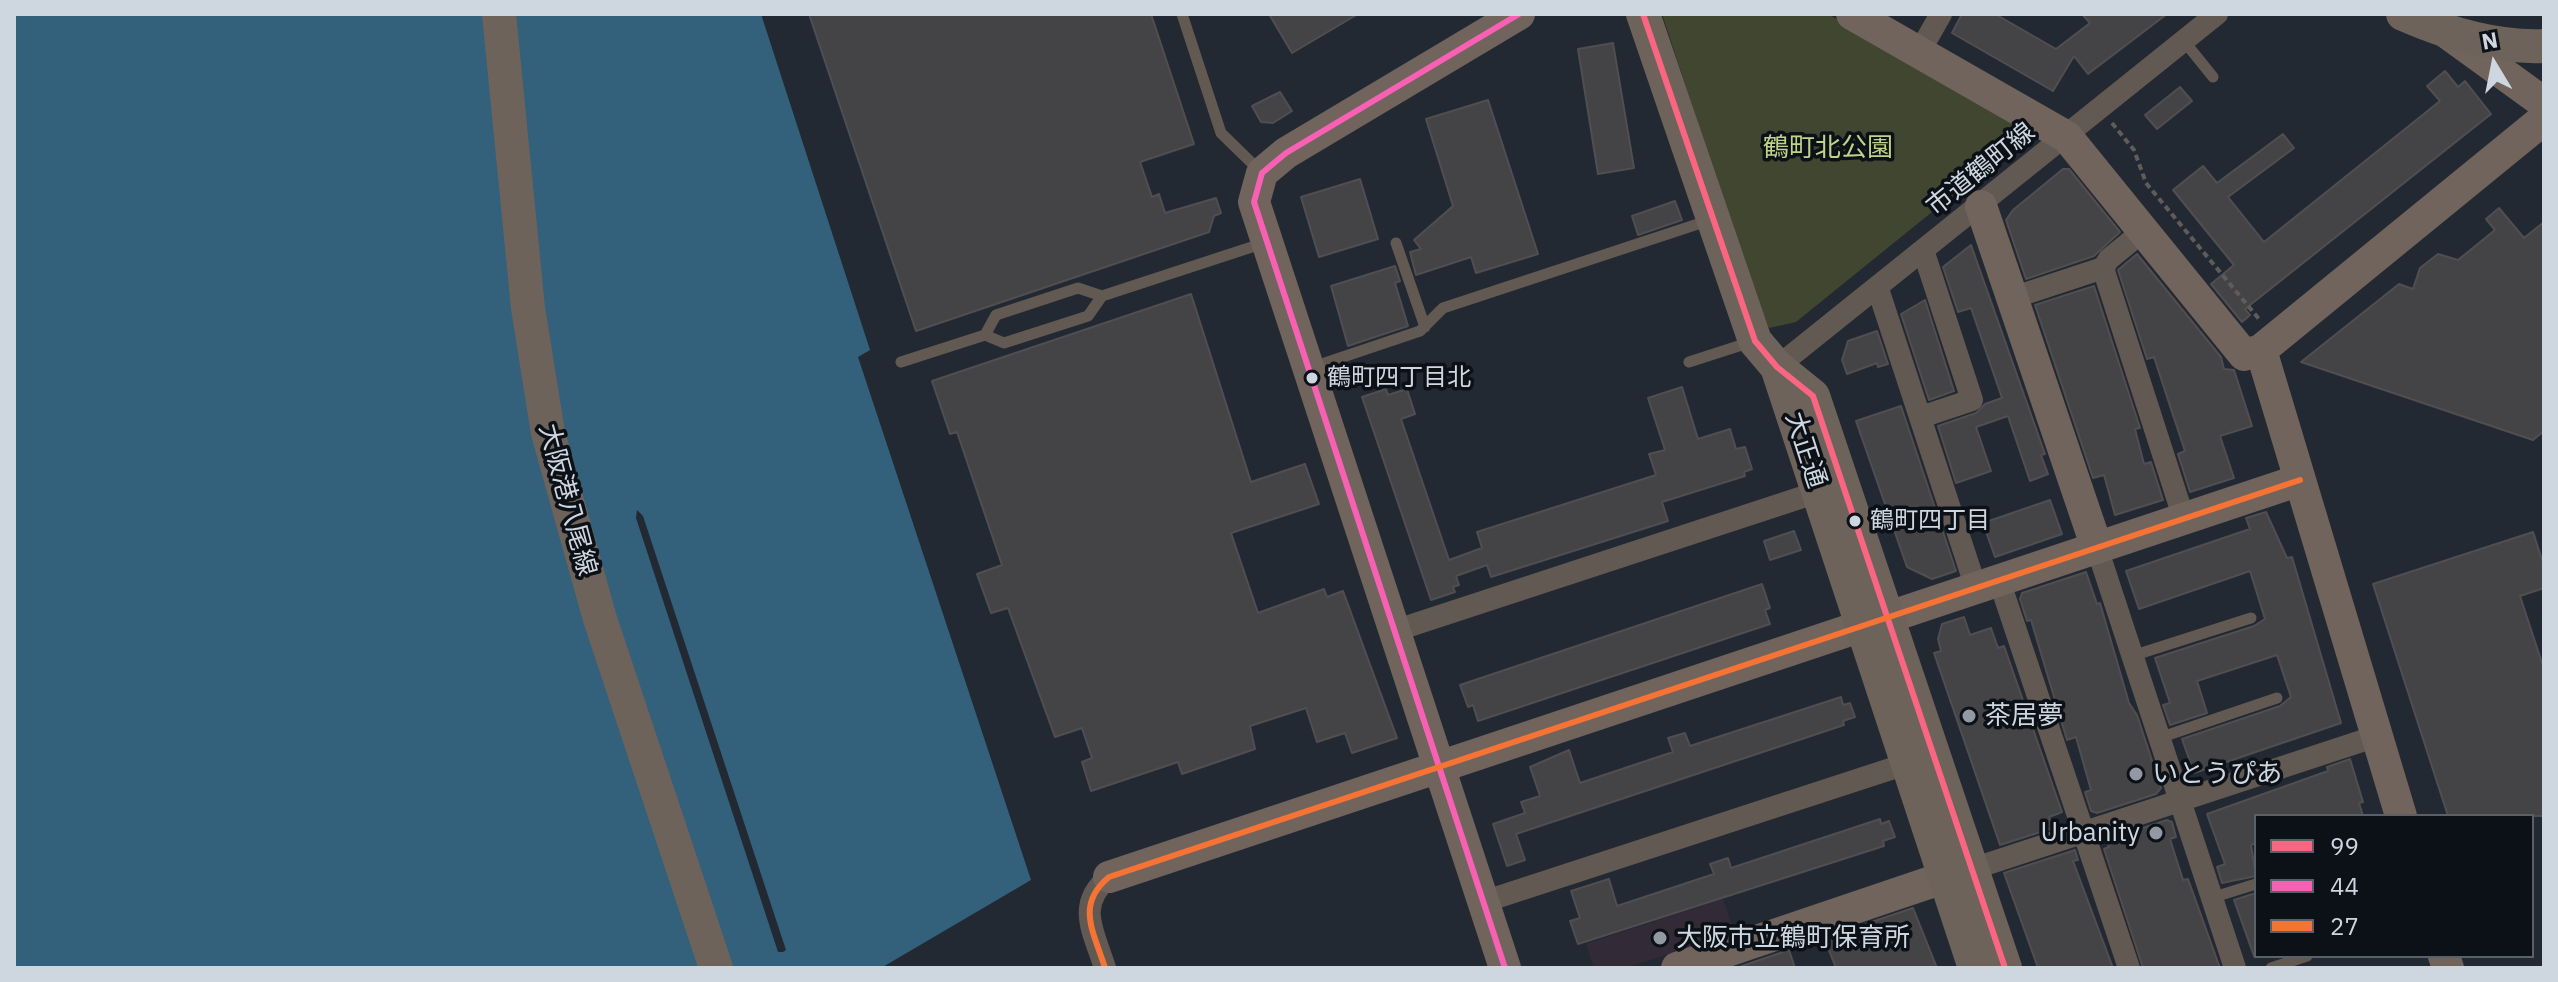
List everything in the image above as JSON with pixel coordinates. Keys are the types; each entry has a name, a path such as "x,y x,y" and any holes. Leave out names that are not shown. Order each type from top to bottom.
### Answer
{"main road":[{"name":"大阪港八尾線","path":"499,14 537,378 558,476 600,619 716,968"},
{"path":"1643,14 1755,341 1777,367"},
{"path":"2403,14 2452,33 2515,45 2544,46"},
{"name":"大正通","path":"1777,367 1818,492 1876,622 1959,873 1975,968"},
{"name":"大正通","path":"1777,367 1813,396 1876,622 1909,763 2005,968"}],"street":[{"path":"1505,968 1254,202 1262,173 1286,153 1519,14"},
{"path":"1852,14 2067,137 2244,355 2260,334 2544,119"},
{"path":"1920,51 1941,14"},
{"name":"市道鶴町線","path":"1777,367 1924,253 2217,14"},
{"path":"2421,14 2544,103"},
{"path":"1981,206 2235,968"},
{"path":"2012,298 2103,268 2109,259 2142,232"},
{"path":"1921,417 1972,400 1924,253"},
{"path":"2103,268 2184,519"},
{"path":"1878,289 1921,417 2083,833 2129,968"},
{"path":"2260,334 2300,480 2400,814"},
{"path":"1105,968 1090,921 1089,904 1095,889 1109,877 2300,480"},
{"path":"1394,631 1818,492"},
{"path":"1677,968 2377,736"},
{"path":"1483,902 1909,763"}],"lane":[{"path":"1182,14 1221,133 1262,173"},
{"path":"2184,41 2213,77"},
{"path":"1308,368 1425,327 1443,308 1713,219"},
{"path":"985,335 996,315 1009,310 1078,288 1102,296 1267,242"},
{"path":"1396,243 1425,327"},
{"path":"901,362 985,335 1004,343 1088,316 1102,296"},
{"path":"1689,362 1755,341"},
{"path":"2132,656 2251,618"},
{"path":"2159,738 2277,698"},
{"path":"2211,898 2254,885"},
{"path":"2271,968 2301,958"}],"path":[{"path":"2101,108 2134,150 2146,183 2260,334"}],"shaded area":[{"name":"大阪市立鶴町保育所","path":"1723,899 1734,932 1626,968 1594,968 1586,944"}],"green space":[{"name":"鶴町北公園","path":"1662,14 1828,14 2024,126 2026,136 1796,322 1769,328 1762,318"}],"water":[{"path":"14,14 761,14 870,350 858,357 1031,880 881,968 14,968"}],"pier":[{"path":"637,510 643,516 786,950 783,952 778,952 636,518"}],"building":[{"path":"809,14 1151,14 1194,144 1140,162 1152,197 1159,194 1165,213 1216,198 1221,213 1214,216 1209,232 916,331"},
{"path":"1269,14 1358,14 1292,53"},
{"path":"1962,14 1995,14 2056,49 2090,23 2082,14 2167,14 2088,74 2074,56 2053,91 1952,33"},
{"path":"1613,43 1634,168 1598,174 1578,49"},
{"path":"2445,71 2458,87 2465,81 2491,114 2245,309 2250,315 2242,322 2211,284 2234,265 2173,190 2203,166 2217,183 2283,134 2294,148 2228,197 2264,242 2440,101 2427,86"},
{"path":"2180,87 2192,101 2157,129 2145,115"},
{"path":"1280,92 1292,111 1273,123 1261,122 1252,106"},
{"path":"1488,100 1538,254 1476,273 1471,257 1416,275 1410,252 1421,249 1414,240 1453,206 1426,119"},
{"path":"2063,169 2069,169 2120,232 2094,256 2026,279 2006,220 2013,210"},
{"path":"1360,179 1378,239 1319,257 1301,197"},
{"path":"1675,201 1682,220 1638,235 1632,216"},
{"path":"2499,208 2524,238 2544,222 2544,431 2533,440 2301,362 2399,284 2413,289 2420,268 2438,254 2458,260 2495,230 2486,219"},
{"path":"1971,245 2045,454 2041,455 2048,474 2030,481 2008,416 1976,427 1991,471 1956,483 1938,426 1976,413 1985,404 2002,398 1971,308 1958,312 1943,267"},
{"path":"2137,254 2221,357 2224,369 2234,370 2252,426 2220,436 2234,478 2190,492 2178,454 2185,451 2154,357 2147,359 2118,270"},
{"path":"1395,266 1400,281 1395,283 1408,326 1348,346 1331,286"},
{"path":"2094,286 2140,428 2135,429 2144,464 2151,462 2163,500 2115,515 2104,475 2093,478 2035,305"},
{"path":"1191,294 1251,482 1305,464 1319,504 1231,533 1258,613 1324,589 1327,597 1343,591 1397,738 1352,753 1345,733 1317,742 1306,708 1250,726 1255,749 1182,774 1178,762 1091,791 1082,762 1092,758 1082,728 1055,737 1008,608 991,613 977,574 1002,565 957,432 950,434 932,381"},
{"path":"1925,300 1954,391 1929,400 1901,314"},
{"path":"1877,331 1888,364 1878,367 1877,363 1847,374 1842,360 1848,341"},
{"path":"1682,387 1698,439 1730,429 1736,449 1745,447 1752,469 1744,472 1745,476 1662,502 1668,521 1491,577 1487,565 1456,576 1459,585 1453,587 1455,592 1431,600 1362,397 1386,389 1388,395 1407,389 1415,414 1401,419 1449,560 1482,548 1477,532 1656,475 1649,454 1665,450 1648,398"},
{"path":"1901,406 1956,571 1932,579 1907,567 1856,421"},
{"path":"2050,500 2062,534 1995,557 1983,523"},
{"path":"2266,512 2287,558 2292,557 2341,723 2194,773 2182,739 2280,706 2291,697 2277,655 2197,681 2207,713 2170,725 2163,705 2170,703 2155,658 2254,626 2265,619 2250,571 2139,609 2126,571 2250,529 2246,518"},
{"path":"1794,531 1801,550 1770,560 1764,541"},
{"path":"2533,532 2544,566 2544,588 2520,596 2544,669 2544,816 2447,814 2373,584"},
{"path":"2086,572 2097,604 2100,603 2129,703 2137,715 2161,788 2156,794 2097,813 2091,811 2085,792 2091,790 2076,737 2067,740 2031,620 2027,621 2020,599 2022,593"},
{"path":"1762,584 1770,608 1765,610 1770,624 1478,721 1473,705 1468,707 1460,685"},
{"path":"1964,617 1970,635 1991,628 1998,648 2004,646 2062,812 2049,817 2053,828 2000,845 1934,653 1941,651 1938,639 1942,624"},
{"path":"1841,697 1843,705 1850,703 1855,717 1843,721 1844,725 1516,834 1525,860 1507,866 1493,824 1525,813 1521,802 1540,796 1530,767 1569,750 1580,783 1673,752 1668,738 1685,733 1690,746"},
{"path":"2350,759 2363,802 2359,803 2362,814 2254,814 2254,844 2251,845 2254,876 2222,883 2217,867 2225,864 2207,814 2328,771 2327,767"},
{"path":"1880,819 1881,824 1889,821 1895,837 1883,841 1884,846 1578,944 1570,921 1580,918 1571,891 1609,879 1617,906 1714,874 1710,864 1728,858 1731,868"},
{"path":"2167,820 2172,822 2176,837 2170,839 2183,880 2188,879 2220,968 2143,968 2104,849 2109,847 2106,840"},
{"path":"2075,850 2078,860 2073,861 2113,968 2038,968 2004,873"},
{"path":"2254,894 2254,956 2234,900"},
{"path":"1913,908 1937,968 1836,968 1824,938"},
{"path":"1789,950 1795,968 1736,968"}],"transit line":[{"name":"44","path":"1505,968 1254,202 1262,173 1286,153 1519,14"},
{"name":"99","path":"1643,14 1755,341 1777,367 1813,396 2005,968"},
{"name":"27","path":"1105,968 1092,931 1090,909 1092,898 1109,877 2300,480"}],"place":[{"name":"鶴町四丁目北","path":"1312,378"},
{"name":"鶴町四丁目","path":"1855,521"},
{"name":"茶居夢","path":"1969,716"},
{"name":"いとうぴあ","path":"2136,774"},
{"name":"Urbanity","path":"2156,833"},
{"name":"大阪市立鶴町保育所","path":"1660,938"}]}
